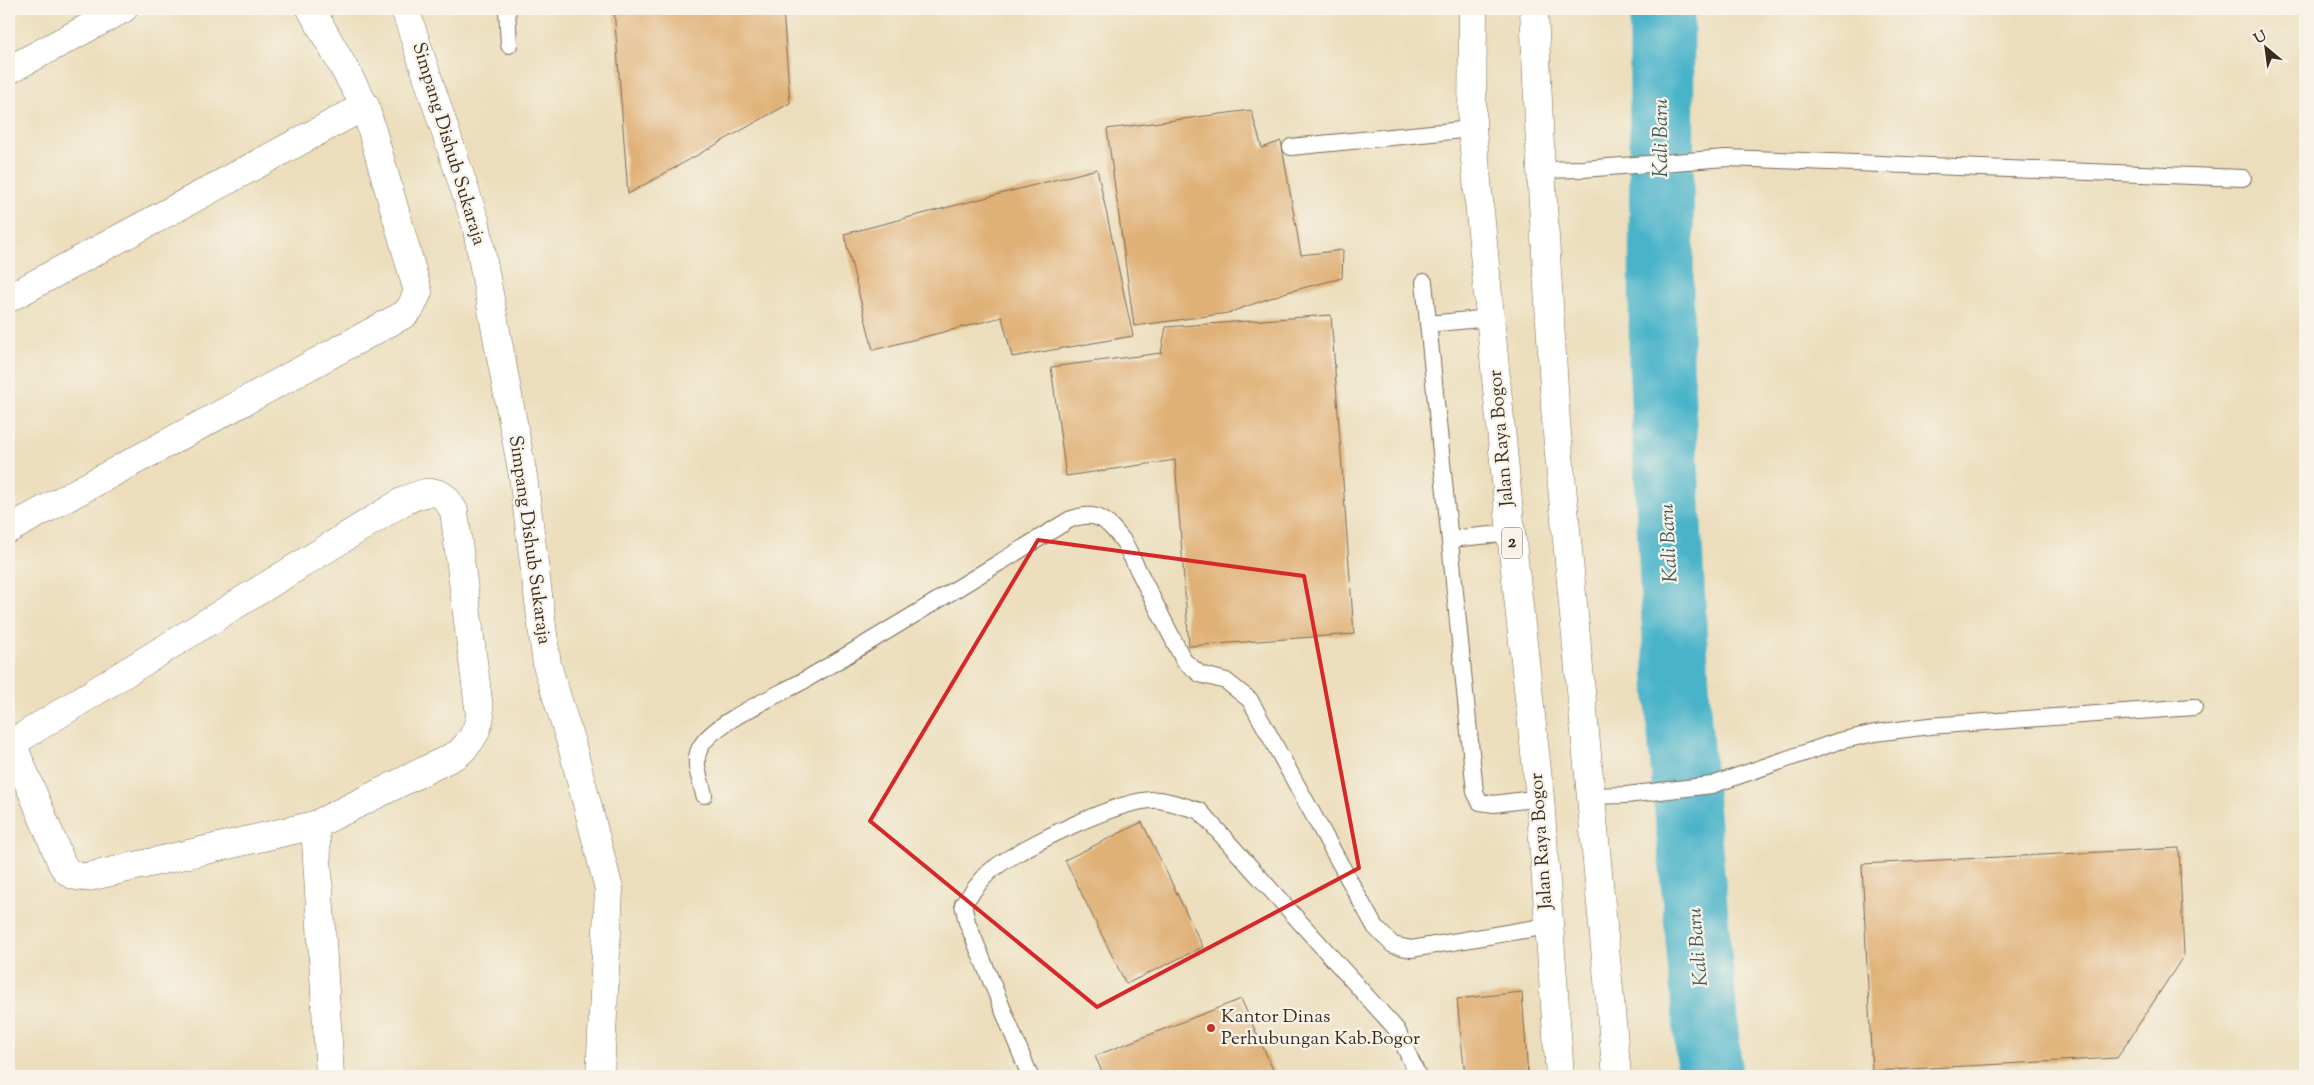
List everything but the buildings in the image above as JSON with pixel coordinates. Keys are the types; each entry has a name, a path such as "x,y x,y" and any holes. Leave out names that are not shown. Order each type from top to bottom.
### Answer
{"main road":[{"path":"9,70 123,9"},
{"path":"9,529 405,314 411,307 418,292 365,106 311,9"},
{"name":"Simpang Dishub Sukaraja","path":"405,9 476,224 523,476 547,665 572,746 609,889 600,1076"},
{"name":"Jalan Raya Bogor","path":"1473,9 1472,129 1511,533 1540,798 1560,1076"},
{"path":"1534,9 1541,170 1556,422 1617,1076"},
{"path":"9,298 365,106"},
{"path":"432,493 444,497 454,511 480,716 478,726 470,743 458,754 314,825 88,877 78,877 65,870 10,744 402,502 418,494 432,493"},
{"path":"314,825 330,1076"}],"lane":[{"path":"507,9 509,45"},
{"path":"1291,147 1472,129"},
{"path":"1541,170 1583,169 1726,158 2243,178"},
{"path":"1424,282 1475,792 1480,802 1494,804 1540,798"},
{"path":"1428,324 1490,318"},
{"path":"704,796 696,760 700,748 709,736 727,723 810,678 1068,520 1082,515 1094,516 1111,524 1124,542 1184,661 1200,674 1226,681 1250,700 1375,927 1393,945 1411,949 1548,926"},
{"path":"1450,539 1511,533"},
{"path":"1590,796 1626,795 1712,786 1839,741 1875,733 1929,726 2194,707"},
{"path":"1030,1076 967,922 963,904 992,870 1031,845 1127,804 1158,800 1200,811 1397,1030 1418,1076"}],"highlighted area":[{"path":"1038,540 1304,576 1359,868 1097,1007 870,821"}],"waterway":[{"name":"Kali Baru","path":"1662,9 1661,363 1679,723 1710,1076"}],"place":[{"name":"Kantor Dinas Perhubungan Kab.Bogor","path":"1211,1028"}]}
